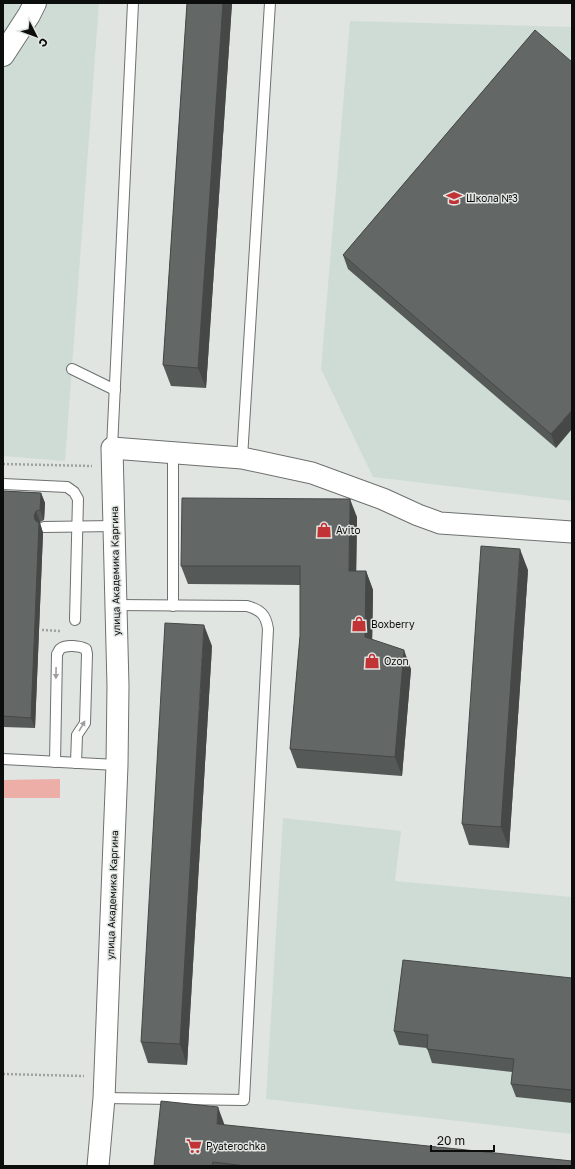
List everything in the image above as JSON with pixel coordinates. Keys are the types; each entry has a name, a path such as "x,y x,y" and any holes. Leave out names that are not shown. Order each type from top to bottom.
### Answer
{"main road":[{"path":"3,55 35,3"}],"street":[{"path":"112,448 242,458 312,473 383,499 413,513 440,523 572,532"},
{"name":"улица Академика Каргина","path":"98,1166 104,1098 117,765 118,686 112,448"}],"lane":[{"path":"112,448 133,3"},
{"path":"242,458 270,3"},
{"path":"72,369 115,390"},
{"path":"173,453 173,606"},
{"path":"3,484 67,487 74,492 78,499 75,620"},
{"path":"44,527 114,526"},
{"path":"104,1098 244,1100 267,625 262,614 256,609 247,606 116,605"},
{"path":"54,762 57,654 64,646 81,646 86,649 87,654 86,723 77,735 76,763"},
{"path":"3,759 117,765"}],"path":[{"path":"3,464 95,466 95,471"},
{"path":"3,1074 105,1076"}],"shaded area":[{"path":"3,3 99,3 65,461 3,456"},
{"name":"Школа №3","path":"350,21 572,27 572,501 373,477 321,369"},
{"path":"60,779 60,798 3,798 3,780"},
{"path":"283,818 401,831 395,881 572,897 572,1134 266,1099"}],"building":[{"path":"187,3 223,3 198,368 163,365"},
{"path":"535,30 572,62 572,410 551,434 343,255"},
{"path":"3,491 41,493 40,510 36,511 34,516 35,520 39,523 31,718 3,716"},
{"path":"182,498 350,499 349,571 366,571 365,637 404,650 395,757 290,749 300,636 300,566 181,566"},
{"path":"481,546 520,549 501,827 462,824"},
{"path":"165,623 204,625 180,1044 141,1042"},
{"path":"403,960 572,978 572,1090 511,1084 514,1059 427,1049 428,1035 394,1031"},
{"path":"161,1101 218,1107 217,1124 572,1161 572,1166 246,1166 213,1162 212,1166 154,1166"}],"place":[{"name":"Школа №3","path":"454,198"},
{"name":"Avito","path":"324,530"},
{"name":"Boxberry","path":"359,624"},
{"name":"Ozon","path":"372,661"},
{"name":"Pyaterochka","path":"194,1146"}]}
